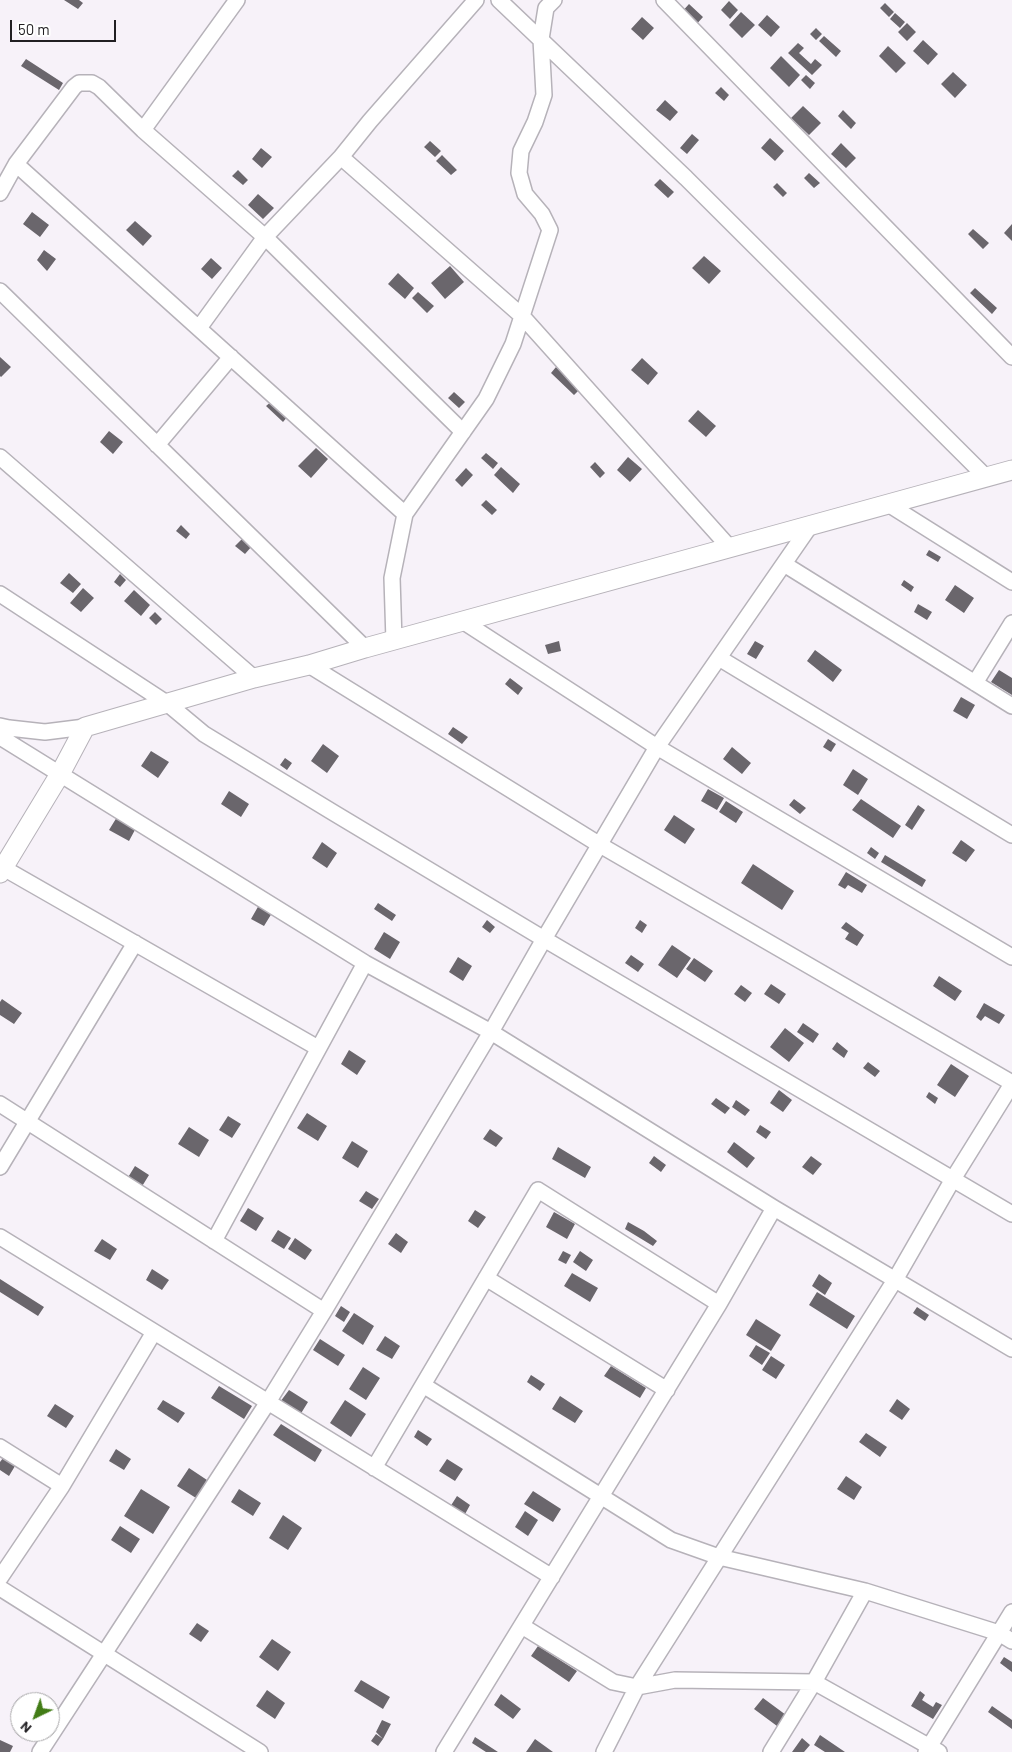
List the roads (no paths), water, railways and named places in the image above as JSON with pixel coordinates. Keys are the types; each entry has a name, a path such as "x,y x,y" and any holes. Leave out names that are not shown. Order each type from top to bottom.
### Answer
{"street":[{"path":"143,130 237,0"},
{"path":"199,328 265,237 341,157 476,0"},
{"path":"499,0 693,185 986,477"},
{"path":"394,641 392,578 405,514 486,399 513,344 550,230 542,214 525,194 520,173 521,150 535,122 544,95 541,38 546,8 554,0"},
{"path":"664,0 1012,357"},
{"path":"0,193 16,164 74,87 79,83 86,82 99,87 143,130 265,237 463,432"},
{"path":"341,157 522,316 730,548"},
{"path":"16,164 405,514"},
{"path":"0,291 365,648"},
{"path":"157,444 231,357"},
{"path":"0,457 254,678"},
{"path":"0,726 45,732 85,727 254,678 309,665 1012,470"},
{"path":"888,504 1012,582"},
{"path":"40,1752 268,1402 324,1311 491,1032 657,747 810,526"},
{"path":"784,564 1012,706"},
{"path":"0,594 168,704 204,734 544,939 1012,1214"},
{"path":"464,622 657,747 1012,956"},
{"path":"975,683 1012,623"},
{"path":"719,658 1012,835"},
{"path":"309,665 600,845 1012,1083 953,1179 895,1280 637,1687 604,1752"},
{"path":"85,727 60,774 1,869 318,1048"},
{"path":"0,737 365,963 491,1032 774,1208 1012,1350"},
{"path":"0,1167 135,943"},
{"path":"214,1241 365,963"},
{"path":"0,1104 324,1311"},
{"path":"374,1468 538,1190 720,1304"},
{"path":"444,1752 720,1304 774,1208"},
{"path":"0,1237 552,1577"},
{"path":"486,1278 667,1390"},
{"path":"0,1578 62,1486 154,1332"},
{"path":"424,1385 672,1540 719,1558 865,1591 999,1633 1012,1641"},
{"path":"0,1447 62,1486"},
{"path":"0,1588 260,1752"},
{"path":"771,1752 814,1682 865,1591"},
{"path":"522,1626 613,1682 637,1687 675,1680 814,1682 931,1750 1012,1612"}]}
